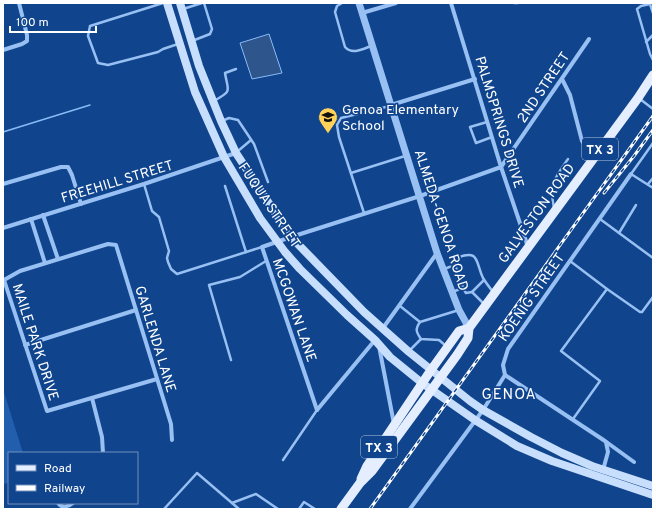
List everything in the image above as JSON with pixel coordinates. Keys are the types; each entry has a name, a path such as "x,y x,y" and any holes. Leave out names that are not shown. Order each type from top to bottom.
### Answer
{"main road":[{"name":"FUQUA STREET","path":"167,3 195,92 224,158 260,218 277,242 300,269 377,342 390,357 422,383 475,420 517,446 552,461 653,495"},
{"name":"FUQUA STREET","path":"181,6 199,66 221,121 236,153 291,237 364,312 431,370 470,401 484,410 562,453 653,486"},
{"name":"GALVESTON ROAD","path":"341,509 360,482 367,466 394,424 431,370 459,332 469,328 486,306 653,76"},
{"name":"GALVESTON ROAD","path":"360,482 372,471 432,390 468,338 469,328"}],"street":[{"path":"3,50 27,41 27,35 19,3"},
{"name":"ALMEDA-GENOA ROAD","path":"359,3 437,253 459,310 469,328"},
{"path":"362,14 396,3"},
{"name":"PALMSPRINGS DRIVE","path":"451,3 492,137 528,247"},
{"name":"2ND STREET","path":"502,167 589,39"},
{"path":"188,69 199,66"},
{"path":"391,105 475,78"},
{"path":"562,79 570,96 582,141 594,156"},
{"name":"FREEHILL STREET","path":"3,228 144,184 236,153"},
{"path":"3,184 61,167 68,168 72,175 80,204"},
{"name":"MCGOWAN LANE","path":"318,410 262,247 420,196 502,167"},
{"name":"KOENIG STREET","path":"410,509 475,420 484,410 505,375 503,365 508,349 631,174"},
{"path":"4,280 20,271 58,260 43,215"},
{"path":"32,219 45,263"},
{"name":"GARLENDA LANE","path":"58,260 108,244 116,245 171,424 172,440"},
{"path":"383,328 437,253"},
{"name":"MAILE PARK DRIVE","path":"4,280 47,411 92,398"},
{"path":"25,345 136,310"},
{"path":"318,410 377,342"},
{"path":"377,342 394,424"},
{"path":"505,375 634,462"},
{"path":"103,452 102,437 92,398 157,379"},
{"path":"601,478 608,452 605,441"},
{"path":"59,504 62,507 65,507 71,504"}],"lane":[{"path":"163,3 90,26 88,36 92,50 98,63 108,65 158,52 163,48 179,44"},
{"path":"181,6 203,3 212,29 210,34 192,41"},
{"path":"342,3 336,6 335,12 345,47 352,52 372,46"},
{"path":"653,13 650,4 641,6 637,9 646,42 653,60"},
{"path":"646,42 653,35"},
{"path":"213,101 225,94 228,90 229,85 225,73 236,69"},
{"path":"638,98 653,109"},
{"path":"364,214 339,137 337,125 341,118 391,105"},
{"path":"221,121 229,118 238,120 254,144 268,182"},
{"path":"488,122 470,127 476,143 492,137"},
{"path":"236,153 251,140"},
{"path":"653,143 631,174 653,188"},
{"path":"350,173 407,155"},
{"path":"555,211 552,196 552,184 568,159"},
{"path":"648,184 653,178"},
{"path":"144,184 152,211 159,217 169,251 167,258 168,262 171,269 177,274 262,247"},
{"path":"225,186 246,252"},
{"path":"619,233 636,205"},
{"path":"599,219 653,258"},
{"path":"484,280 472,292 466,293 455,265 456,258 468,254 474,257 484,280 494,294"},
{"path":"231,360 209,285 240,277 266,261"},
{"path":"570,261 640,312 642,312 653,297"},
{"path":"443,269 455,265"},
{"path":"452,292 463,288"},
{"path":"573,420 600,381 561,351 607,289"},
{"path":"472,292 486,306"},
{"path":"400,306 420,322"},
{"path":"421,339 417,333 417,327 420,322 459,310"},
{"path":"421,339 439,340 448,347"},
{"path":"409,352 421,339"},
{"path":"283,460 318,410"},
{"path":"164,509 197,472 239,509"},
{"path":"232,503 256,494 278,509"},
{"path":"299,509 304,502 315,509"}],"shaded area":[{"path":"269,34 282,73 252,79 240,43"},
{"path":"3,389 23,452 8,452 8,483 3,484"}],"waterway":[{"path":"3,132 90,105"}],"railway":[{"path":"370,509 653,116"},
{"path":"604,193 653,130"}],"place":[{"name":"Genoa Elementary School","path":"328,134"}],"district":[{"name":"GENOA","path":"509,394"}]}
